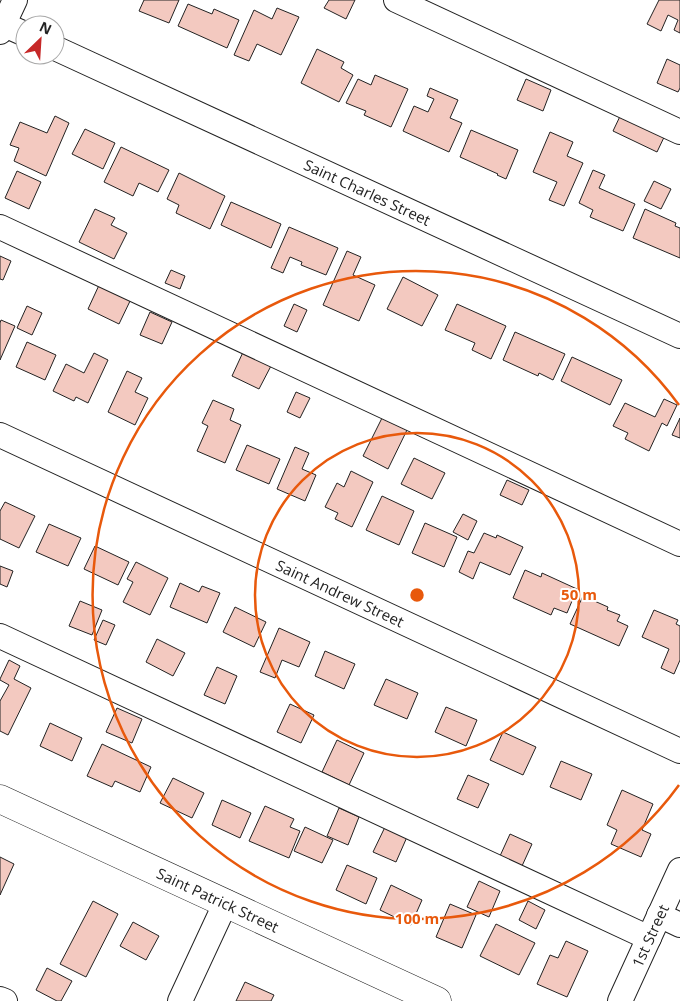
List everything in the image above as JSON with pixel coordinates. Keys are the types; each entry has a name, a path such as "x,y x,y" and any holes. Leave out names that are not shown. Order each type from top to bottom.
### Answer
{"main road":[{"name":"Saint Patrick Street","path":"0,799 437,1001"}],"street":[{"path":"15,0 1,26 15,31"},
{"path":"396,0 680,132"},
{"name":"Saint Charles Street","path":"65,53 680,336"},
{"path":"0,227 680,544"},
{"name":"Saint Andrew Street","path":"0,436 680,751"},
{"path":"0,636 649,938"},
{"name":"1st Street","path":"620,1001 680,870"},
{"path":"180,1001 226,902"},
{"path":"659,915 680,925"},
{"path":"0,999 5,1001"}],"building":[{"path":"144,0 179,0 169,23 139,11"},
{"path":"329,0 355,0 346,19 324,8"},
{"path":"659,0 680,0 680,33 674,30 678,20 668,15 661,31 647,24"},
{"path":"188,4 212,14 214,9 239,20 227,48 178,26"},
{"path":"277,8 299,17 281,55 257,44 249,61 234,55 254,10 272,19"},
{"path":"317,49 344,62 341,68 353,75 339,102 301,83"},
{"path":"667,59 680,65 680,88 678,92 657,83"},
{"path":"375,75 408,89 391,127 364,115 366,111 346,103 358,79 371,85"},
{"path":"526,79 551,90 543,111 517,100"},
{"path":"430,88 458,100 450,118 462,123 449,152 403,131 414,106 428,112 434,99 427,96"},
{"path":"623,110 667,131 657,152 613,131"},
{"path":"55,116 69,123 46,176 14,161 19,148 10,145 20,122 47,133"},
{"path":"85,129 115,143 103,169 72,154"},
{"path":"471,130 518,150 506,179 460,157"},
{"path":"550,132 573,142 567,156 583,163 564,206 549,200 557,182 533,172"},
{"path":"121,147 169,170 158,192 139,183 133,196 104,182"},
{"path":"593,170 605,175 599,188 635,204 623,231 590,217 593,210 579,203"},
{"path":"17,171 41,182 29,209 5,198"},
{"path":"179,173 225,196 210,229 176,213 179,205 167,199"},
{"path":"654,181 671,189 661,209 644,201"},
{"path":"231,202 281,224 271,248 221,225"},
{"path":"95,209 115,218 111,225 127,233 114,259 79,242"},
{"path":"645,209 676,223 675,226 680,228 680,258 633,238"},
{"path":"289,227 338,248 326,275 301,265 302,262 290,257 283,273 271,268"},
{"path":"347,251 361,257 353,275 375,285 359,321 323,305"},
{"path":"0,256 11,261 3,280 0,279"},
{"path":"171,270 185,276 180,289 165,283"},
{"path":"403,277 438,295 422,326 387,309"},
{"path":"100,283 131,299 119,324 88,309"},
{"path":"294,304 307,310 297,332 284,326"},
{"path":"457,304 506,326 491,359 472,350 475,343 445,330"},
{"path":"27,306 42,313 32,335 17,328"},
{"path":"150,312 172,322 162,344 140,335"},
{"path":"1,320 15,326 0,360 0,323"},
{"path":"515,332 565,354 553,380 539,373 538,376 503,360"},
{"path":"27,342 56,355 45,380 16,367"},
{"path":"244,350 272,364 259,389 232,376"},
{"path":"94,353 108,360 88,403 76,397 74,401 53,391 66,364 84,373"},
{"path":"572,357 622,380 610,405 561,381"},
{"path":"127,371 142,378 135,392 148,398 135,425 108,412"},
{"path":"296,392 310,398 300,418 287,412"},
{"path":"664,399 677,405 667,426 662,423 649,451 625,439 628,433 613,426 625,403 655,417"},
{"path":"213,400 234,409 230,420 241,425 225,463 197,451 208,426 202,423"},
{"path":"382,418 407,430 388,469 363,456"},
{"path":"680,418 680,438 672,435"},
{"path":"247,445 280,459 269,484 236,470"},
{"path":"295,447 309,453 302,469 316,475 305,501 277,489"},
{"path":"414,458 445,473 432,499 401,484"},
{"path":"351,471 373,482 352,527 335,519 338,513 325,507 337,483 344,487"},
{"path":"507,480 529,490 522,505 500,495"},
{"path":"382,496 414,511 399,545 366,530"},
{"path":"5,502 35,516 19,548 0,539 0,511"},
{"path":"463,514 477,521 468,540 453,532"},
{"path":"425,523 457,537 444,567 412,553"},
{"path":"49,524 81,538 68,566 36,552"},
{"path":"484,533 496,538 497,535 523,547 510,575 480,562 473,579 459,572 468,551 474,553"},
{"path":"95,546 129,562 118,585 84,569"},
{"path":"136,562 168,578 150,615 123,602 133,582 127,579"},
{"path":"0,566 13,571 7,587 0,584"},
{"path":"525,570 541,577 542,573 577,589 567,613 554,608 551,615 513,598"},
{"path":"180,583 199,592 202,586 220,593 207,623 170,607"},
{"path":"583,596 608,607 607,610 620,615 617,621 628,626 619,646 570,624"},
{"path":"80,601 102,610 92,635 69,626"},
{"path":"235,607 266,622 254,647 223,632"},
{"path":"654,610 678,620 676,624 680,626 680,660 674,674 661,668 669,649 642,637"},
{"path":"103,620 115,625 106,645 94,640"},
{"path":"279,628 310,642 299,667 282,660 275,678 260,672"},
{"path":"157,639 185,653 173,676 146,662"},
{"path":"325,651 355,664 344,689 315,676"},
{"path":"9,660 20,666 14,679 31,688 8,735 0,731 0,701 9,685 0,679"},
{"path":"217,667 237,676 225,704 204,695"},
{"path":"386,679 418,693 407,719 374,705"},
{"path":"290,704 314,715 301,743 277,732"},
{"path":"446,707 477,720 466,746 435,732"},
{"path":"117,708 142,719 132,743 106,732"},
{"path":"50,723 82,738 72,761 40,746"},
{"path":"503,732 536,747 523,775 490,760"},
{"path":"337,740 364,753 349,785 322,772"},
{"path":"102,744 151,767 140,792 115,781 112,787 87,776"},
{"path":"561,761 592,774 581,800 550,787"},
{"path":"468,775 489,784 478,808 457,799"},
{"path":"173,778 204,793 192,818 160,803"},
{"path":"622,790 653,804 642,830 651,834 641,857 611,844 617,830 607,825"},
{"path":"222,800 251,813 240,838 212,825"},
{"path":"265,806 294,819 290,827 300,831 289,858 249,841"},
{"path":"339,808 359,817 348,845 327,836"},
{"path":"305,827 333,840 322,863 294,851"},
{"path":"385,827 407,837 396,862 373,852"},
{"path":"510,834 532,844 522,866 500,856"},
{"path":"0,857 14,864 0,895"},
{"path":"347,865 377,878 366,904 336,890"},
{"path":"479,881 500,891 489,917 467,907"},
{"path":"391,885 422,900 411,925 380,910"},
{"path":"93,901 118,914 86,977 60,964"},
{"path":"528,901 545,910 536,929 519,920"},
{"path":"450,904 476,915 462,948 436,937"},
{"path":"133,922 159,936 146,960 120,946"},
{"path":"496,924 535,943 519,975 480,956"},
{"path":"566,941 588,951 567,997 537,984 550,955 558,958"},
{"path":"47,968 72,981 61,1001 57,1001 36,990"},
{"path":"245,982 274,995 271,1001 236,1001"}]}
